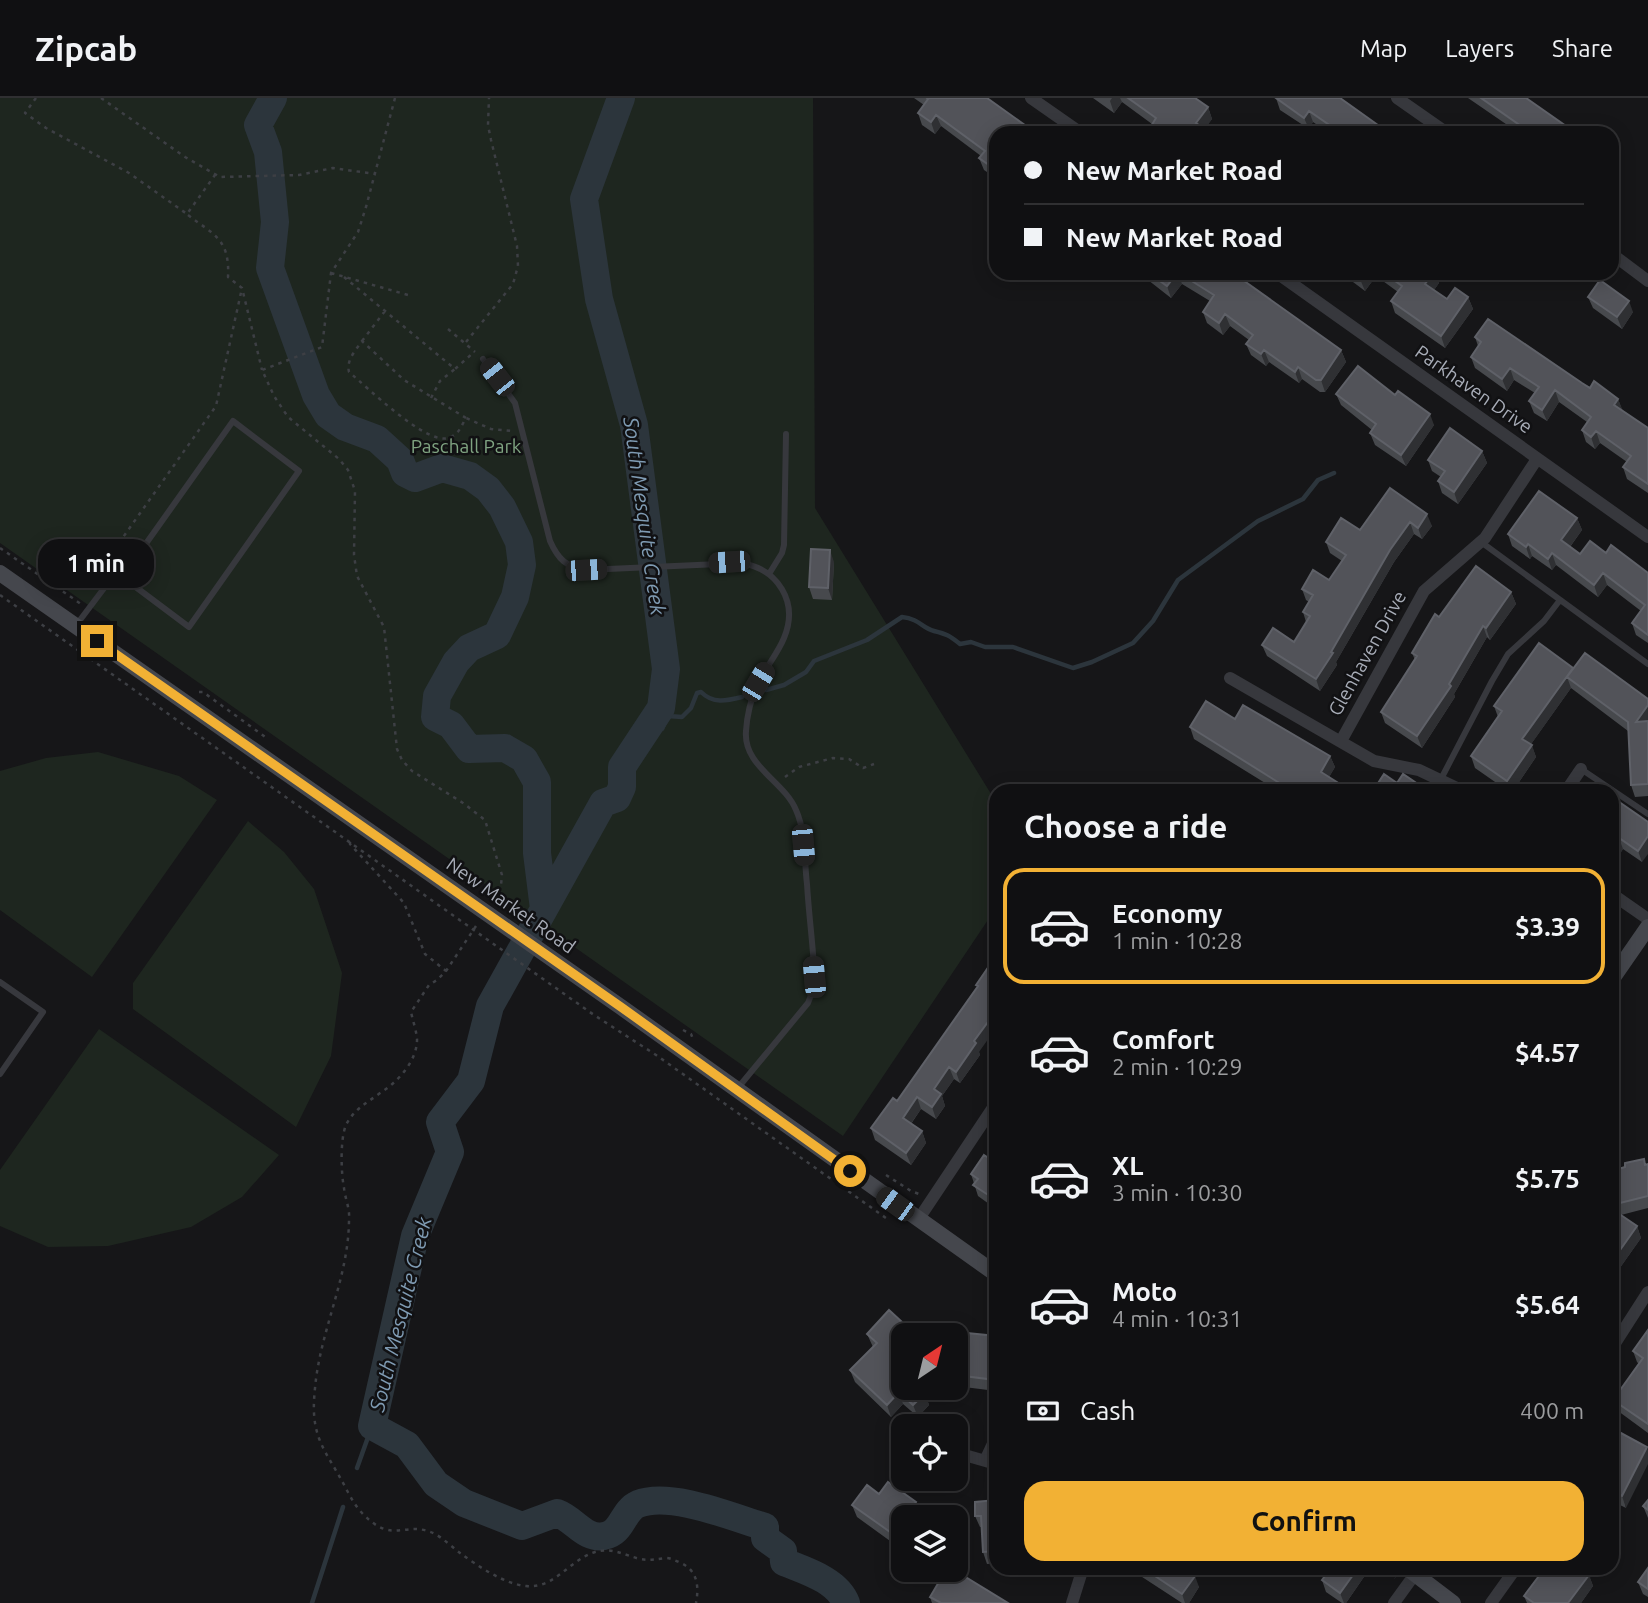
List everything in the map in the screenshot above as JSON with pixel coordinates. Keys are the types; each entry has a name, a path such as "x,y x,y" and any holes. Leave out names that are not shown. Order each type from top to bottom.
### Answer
{"street":[{"path":"1031,98 1071,126"},
{"path":"1396,98 1437,126"},
{"path":"1619,259 1648,281"},
{"name":"Parkhaven Drive","path":"1287,280 1648,537"},
{"name":"Glenhaven Drive","path":"1341,741 1423,591 1481,542 1537,459"},
{"name":"New Market Road","path":"0,573 621,1007 989,1270"},
{"path":"1230,678 1374,761 1419,769 1450,784"},
{"path":"1571,784 1581,769"},
{"path":"1619,899 1648,919"},
{"path":"1619,969 1648,927"},
{"path":"918,1220 989,1114"},
{"path":"1619,1337 1648,1292"},
{"path":"968,1456 989,1462"},
{"path":"1072,1603 1081,1575"},
{"path":"1394,1603 1409,1575"},
{"path":"1416,1575 1454,1603"},
{"path":"1491,1603 1512,1575"}],"lane":[{"path":"483,359 510,395 551,541 559,559 565,564 586,570 729,562 752,565 778,582 786,596 788,626 754,695 746,744 751,756 793,802 800,823 814,985 808,1003 736,1090"},
{"path":"76,626 108,583 121,576 233,421 299,471 189,627 121,576"},
{"path":"769,574 784,545 786,434"},
{"path":"1481,542 1648,664"},
{"path":"1441,779 1508,654 1544,621 1560,600"},
{"path":"1581,769 1603,784"},
{"path":"1619,795 1648,814"},
{"path":"0,982 43,1012 0,1073"},
{"path":"982,1460 989,1445"}],"path":[{"path":"36,98 25,113 46,128 130,173 187,214 226,247 228,277 242,288 262,370 274,396 288,417 339,459 348,470 355,491 354,555 357,576 384,627 397,749 412,771 485,820 502,875 501,886 487,908"},
{"path":"101,98 220,177 299,175 333,168 374,174"},
{"path":"262,370 322,347 331,273 358,232 395,98"},
{"path":"466,342 513,284 519,266 507,199 488,125 489,98"},
{"path":"187,214 215,174"},
{"path":"331,273 408,295"},
{"path":"344,277 455,369"},
{"path":"114,550 216,406 242,288"},
{"path":"385,311 351,359 349,372 413,427 434,438 444,439 458,432 466,418"},
{"path":"431,398 440,382 475,352 448,329"},
{"path":"362,341 404,380 466,418 491,429 522,432"},
{"path":"0,548 88,609"},
{"path":"0,595 594,1015 656,1055 886,1218 890,1218"},
{"path":"198,692 203,692 274,744"},
{"path":"777,784 799,767 834,758 849,759 863,768 874,764"},
{"path":"351,841 350,844 404,903 425,954 446,971"},
{"path":"480,920 446,971 429,985 411,1012 417,1038 416,1049 403,1072 397,1081 357,1110 345,1127 343,1187 350,1216 341,1279 323,1342 314,1399 314,1419 321,1446 360,1511 376,1527 396,1532 425,1530 438,1535 463,1555 498,1576 528,1587 545,1585 575,1562 598,1551 615,1550 642,1559 669,1558 685,1565 694,1573 698,1588 696,1603"}],"green space":[{"name":"Paschall Park","path":"0,98 813,98 815,508 989,791 989,918 843,1136 0,543"},
{"path":"98,752 179,776 217,800 92,977 0,910 0,771 46,758"},
{"path":"248,821 284,852 314,889 342,973 331,1056 296,1127 133,1009 133,983"},
{"path":"99,1029 279,1155 242,1197 191,1227 108,1246 48,1247 0,1226 0,1170"}],"building":[{"path":"987,98 1026,126 989,126 989,165 979,158 985,151 936,115 931,122 918,113 928,99"},
{"path":"1128,98 1195,98 1208,107 1196,123 1200,126 1151,126 1156,118"},
{"path":"1276,98 1340,98 1379,126 1331,126 1309,111 1304,118"},
{"path":"1481,98 1526,98 1566,126 1521,126"},
{"path":"1159,280 1172,280 1167,286"},
{"path":"1190,280 1243,280 1341,350 1321,380 1316,380 1298,367 1295,372 1264,350 1261,354 1246,344 1253,335 1225,314 1219,323 1203,312 1214,295"},
{"path":"1394,280 1428,280 1425,284 1447,299 1455,288 1468,297 1441,336 1391,301 1402,286"},
{"path":"1600,280 1629,301 1617,317 1588,297"},
{"path":"1488,319 1590,388 1594,381 1618,399 1614,405 1648,428 1648,484 1623,467 1631,456 1596,431 1591,437 1582,430 1591,417 1555,390 1542,410 1529,401 1539,387 1510,368 1502,379 1471,357 1481,342 1475,337"},
{"path":"1358,366 1395,395 1398,391 1430,414 1401,455 1370,433 1376,424 1336,394"},
{"path":"1450,428 1482,451 1454,492 1438,481 1445,471 1428,460"},
{"path":"1390,488 1427,514 1418,528 1410,522 1390,550 1316,679 1262,645 1273,628 1294,642 1310,616 1303,612 1313,595 1302,589 1313,570 1329,580 1346,555 1326,542 1341,518 1360,530"},
{"path":"1539,491 1577,518 1561,540 1580,554 1590,541 1606,553 1611,545 1648,573 1648,635 1632,623 1645,605 1603,573 1594,585 1552,553 1548,559 1528,544 1526,547 1508,534"},
{"path":"811,549 830,550 828,588 809,587"},
{"path":"1476,566 1511,592 1486,628 1483,626 1449,684 1451,686 1417,736 1381,712 1417,656 1412,653 1435,614 1439,617"},
{"path":"1539,643 1573,668 1522,739 1532,745 1507,781 1471,756 1502,711 1494,706"},
{"path":"1585,653 1648,699 1648,705 1636,722 1648,721 1648,784 1631,785 1628,722 1567,677"},
{"path":"1206,701 1235,719 1243,705 1330,756 1321,772 1340,784 1281,784 1190,727"},
{"path":"1384,774 1397,783 1403,774 1418,784 1378,784"},
{"path":"1619,802 1648,822 1648,836 1638,851 1619,838"},
{"path":"989,966 989,1021 956,1072 949,1067 934,1089 941,1094 932,1107 917,1097 903,1118 922,1131 906,1153 871,1128 893,1098 897,1101 978,986 976,985"},
{"path":"984,1155 989,1158 989,1195 973,1185 978,1179 971,1174"},
{"path":"1644,1159 1645,1165 1648,1164 1648,1196 1619,1203 1619,1169 1625,1167 1625,1163"},
{"path":"1619,1214 1637,1226 1619,1252"},
{"path":"889,1310 903,1323 891,1323 892,1400 887,1405 850,1370 877,1343 867,1334"},
{"path":"1648,1330 1648,1424 1619,1404 1619,1392 1643,1358 1633,1351"},
{"path":"968,1333 989,1335 989,1379 968,1376"},
{"path":"1619,1432 1647,1447 1622,1496 1619,1494"},
{"path":"888,1482 891,1484 891,1491 901,1491 916,1502 914,1505 891,1505 891,1533 852,1505 867,1485 879,1494"},
{"path":"989,1501 989,1552 983,1552 981,1516 975,1516 975,1502"},
{"path":"1648,1568 1648,1589 1638,1582"},
{"path":"1154,1575 1195,1576 1182,1594"},
{"path":"1326,1575 1353,1575 1340,1593 1322,1580"},
{"path":"1540,1575 1589,1575 1568,1603 1534,1603 1524,1596"},
{"path":"968,1579 1008,1603 941,1603 930,1597 939,1582 968,1582"}],"waterway":[{"name":"South Mesquite Creek","path":"273,98 258,125 268,152 275,222 270,268 316,395 328,415 345,427 377,439 400,460 405,473 415,478 442,468 470,476 488,489 502,507 519,542 522,565 515,597 497,635 469,648 456,662 437,696 435,717 451,725 469,749 505,748 524,759 537,782 537,853 544,909"},
{"name":"South Mesquite Creek","path":"621,98 584,199 599,299 634,425 666,669 661,708 622,767 622,787 617,798 603,803 490,1006 471,1081 440,1122 450,1152 415,1236 372,1426 407,1445 436,1484 464,1503 522,1526 557,1513 591,1535 604,1536 615,1531 638,1504 667,1501 701,1507 765,1527 765,1538 783,1551 784,1562 828,1582 836,1588 846,1603"},
{"path":"766,690 784,685 806,672 814,661 867,640 902,617 947,635 960,644 971,642 985,647 1013,647 1073,668 1092,662 1133,643 1153,621 1178,580 1258,521 1303,499 1318,480 1334,473"},
{"path":"645,732 662,729 668,716 682,717 691,708 697,693 701,692 720,700 742,697"},
{"path":"357,1468 372,1426"},
{"path":"312,1603 343,1507"}],"route":[{"path":"97,641 621,1007 850,1171"}]}
